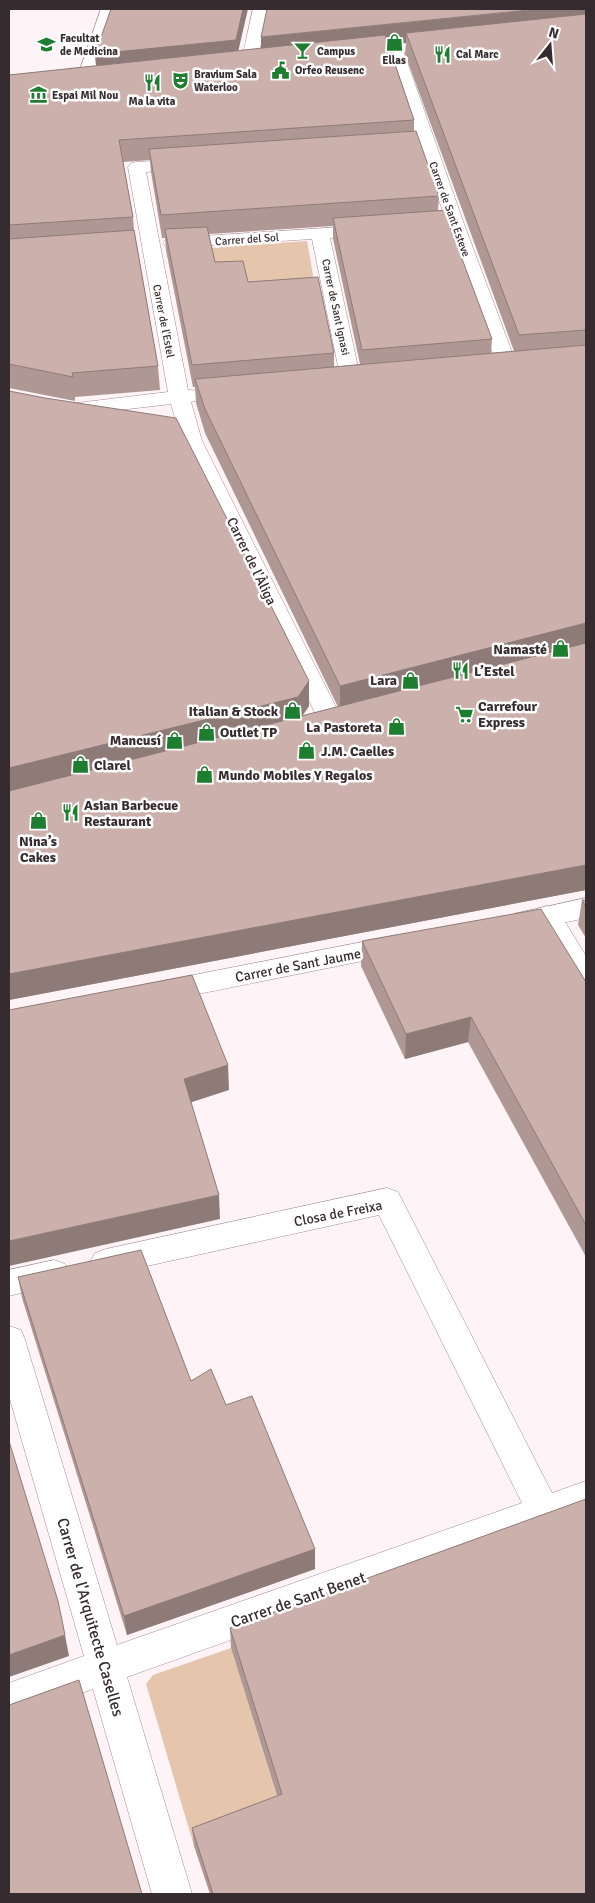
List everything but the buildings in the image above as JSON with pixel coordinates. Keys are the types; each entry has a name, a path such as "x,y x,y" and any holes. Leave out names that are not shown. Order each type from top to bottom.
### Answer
{"street":[{"path":"82,84 109,9"},
{"path":"209,70 256,65 261,9"},
{"path":"376,52 414,48"},
{"name":"Carrer de Sant Esteve","path":"395,50 455,224 508,368"},
{"path":"64,86 102,82"},
{"path":"370,150 428,146"},
{"name":"Carrer de l'Estel","path":"179,396 140,246 137,168 205,162"},
{"path":"436,225 455,224"},
{"name":"Carrer del Sol","path":"140,246 387,229"},
{"name":"Carrer de Sant Ignasi","path":"320,234 352,381"},
{"path":"9,398 68,410 217,393"},
{"name":"Carrer de l'Àliga","path":"179,396 192,440 332,723"},
{"path":"498,926 586,908"},
{"path":"547,916 586,978"},
{"name":"Carrer de Sant Jaume","path":"136,996 420,941"},
{"name":"Closa de Freixa","path":"9,1283 387,1201 544,1512"},
{"name":"Carrer de l'Arquitecte Caselles","path":"9,1340 172,1894"},
{"name":"Carrer de Sant Benet","path":"9,1701 586,1496"}],"shaded area":[{"path":"307,241 317,298 216,283 208,248"},
{"path":"231,1648 282,1813 194,1846 146,1684 153,1675"}],"place":[{"name":"Ellas","path":"394,42"},
{"name":"Facultat de Medicina","path":"46,44"},
{"name":"Campus","path":"303,51"},
{"name":"Cal Marc","path":"442,54"},
{"name":"Orfeo Reusenc","path":"281,70"},
{"name":"Bravium Sala Waterloo","path":"180,80"},
{"name":"Ma la vita","path":"152,83"},
{"name":"Espai Mil Nou","path":"38,95"},
{"name":"Namasté","path":"561,649"},
{"name":"L’Estel","path":"460,671"},
{"name":"Lara","path":"411,680"},
{"name":"Italian & Stock","path":"292,711"},
{"name":"Carrefour Express","path":"464,714"},
{"name":"La Pastoreta","path":"396,727"},
{"name":"Outlet TP","path":"206,732"},
{"name":"Mancusí","path":"175,740"},
{"name":"J.M. Caelles","path":"307,751"},
{"name":"Clarel","path":"80,765"},
{"name":"Mundo Mobiles Y Regalos","path":"204,775"},
{"name":"Asian Barbecue Restaurant","path":"70,813"},
{"name":"Nina’s Cakes","path":"38,821"}]}
